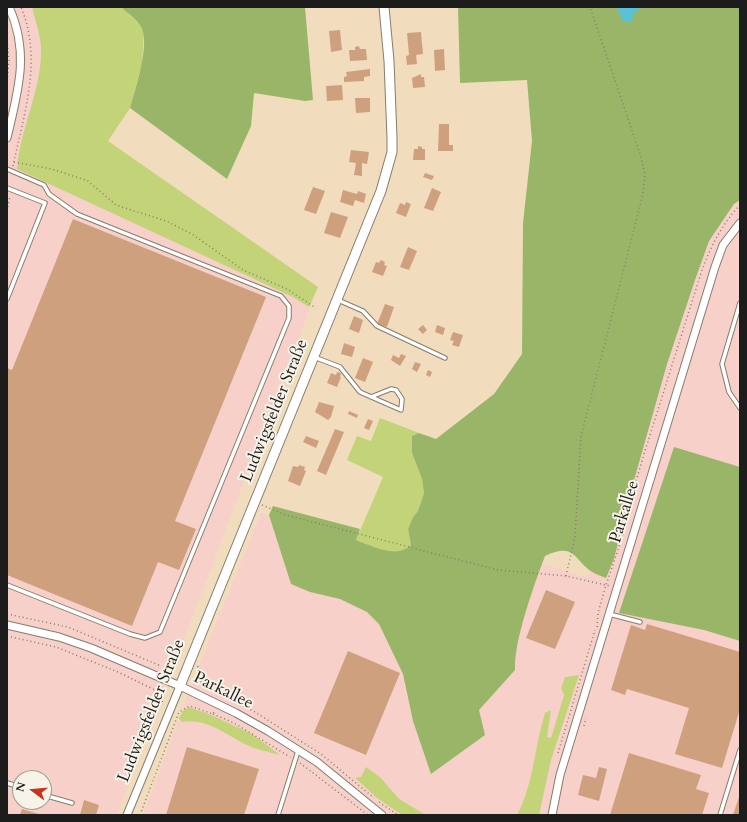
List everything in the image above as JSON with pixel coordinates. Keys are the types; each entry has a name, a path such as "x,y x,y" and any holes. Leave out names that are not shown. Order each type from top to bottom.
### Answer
{"street":[{"path":"7,138 18,88 21,61 19,37 9,7"},
{"name":"Ludwigsfelder Straße","path":"127,815 381,191 392,152 389,61 384,7"},
{"name":"Parkallee","path":"552,815 560,775 715,267 723,245 740,223"},
{"name":"Parkallee","path":"7,625 37,631 74,642 180,686 247,719 299,750 342,781 382,815"}],"lane":[{"path":"7,169 44,185 49,194 77,214 281,296 289,306 289,318 160,632 145,638 130,634 7,585"},
{"path":"7,188 45,203"},
{"path":"7,298 49,194"},
{"path":"337,300 363,310 377,326 445,358"},
{"path":"740,303 722,364 729,392 740,408"},
{"path":"314,357 340,367 360,392 395,408 401,410 402,399 396,390 391,389 371,397"},
{"path":"609,614 640,622"},
{"path":"278,815 299,750"},
{"path":"720,815 740,750"},
{"path":"52,797 72,803"}],"path":[{"path":"566,576 575,537 581,436 643,194 645,174 640,154 590,7"},
{"path":"7,40 9,60 7,82"},
{"path":"14,162 52,169 88,181 116,205 166,221 192,234 243,270 287,289 316,308"},
{"path":"558,754 597,625 598,613 606,585 629,517 630,501 702,270 711,248 723,226 740,206"},
{"path":"255,502 286,515 498,570 566,576 617,589"},
{"path":"7,614 78,630 161,666"},
{"path":"77,635 78,630"},
{"path":"7,636 56,647 118,672 154,689 161,696 163,709"},
{"path":"199,663 197,675 199,680 206,687 222,695 220,699"},
{"path":"154,689 156,685"},
{"path":"140,815 179,712 190,706 213,714 215,710"},
{"path":"582,730 586,718"}],"shaded area":[{"path":"7,7 107,7 108,141 318,287 117,815 7,815"},
{"path":"740,185 740,815 143,815 202,658 261,513 285,521 295,580 538,562 588,578 703,216"}],"green space":[{"path":"32,7 121,7 139,24 144,32 142,63 130,108 108,141 318,287 309,307 293,297 17,169 22,139 35,94 40,64 40,39"},
{"path":"121,7 305,7 313,100 305,101 254,93 251,126 227,179 130,108 140,70 144,40 140,25"},
{"path":"458,7 740,7 740,200 734,204 709,241 695,280 667,364 629,498 614,559 606,578 595,574 569,552 555,552 545,556 530,597 521,628 515,670 479,710 485,735 431,774 413,721 403,674 379,624 367,612 340,599 310,592 291,584 269,515 273,506 360,529 356,540 377,548 391,551 405,549 411,545 408,529 413,517 418,511 424,493 422,479 412,453 412,436 419,433 436,439 494,394 522,354 523,223 532,141 527,80 460,83"},
{"path":"380,418 419,433 412,436 412,453 422,479 424,493 418,511 413,517 408,529 411,545 398,551 384,550 356,540 383,477 347,460 357,436 371,441"},
{"path":"674,447 740,467 740,641 704,630 619,613"},
{"path":"579,675 551,760 539,815 517,815 527,792 545,713 551,710 547,737 551,738 564,695 561,688 565,677"},
{"path":"187,708 192,708 211,715 252,734 280,755 251,747 207,724 191,721 182,722 179,718 183,711"},
{"path":"366,767 381,778 399,799 426,815 402,815 377,798 355,778 361,777"}],"water":[{"path":"617,7 642,7 633,14 632,22 623,22"}],"building":[{"path":"340,30 342,50 331,52 329,31"},
{"path":"421,32 423,54 416,55 417,64 407,65 406,56 409,55 407,33"},
{"path":"359,46 360,49 366,49 367,60 350,61 349,50 355,50 355,47"},
{"path":"444,49 445,70 435,71 434,50"},
{"path":"370,69 370,76 364,77 364,81 344,82 344,77 347,76 346,72"},
{"path":"421,74 421,77 424,77 425,87 413,88 412,78"},
{"path":"342,85 343,100 327,101 326,86"},
{"path":"355,98 370,98 370,112 356,113"},
{"path":"439,124 449,124 449,145 453,145 453,151 438,151"},
{"path":"418,146 425,149 425,160 413,160 414,149 418,149"},
{"path":"351,150 369,152 367,164 362,163 362,176 354,175 356,163 349,162"},
{"path":"425,173 434,176 432,180 423,177"},
{"path":"313,187 325,191 316,214 304,210"},
{"path":"432,188 441,192 433,211 424,208"},
{"path":"343,190 357,194 358,191 366,194 364,203 355,200 353,206 340,202"},
{"path":"406,202 411,204 406,217 396,213 400,203 405,205"},
{"path":"331,212 348,217 340,238 324,233"},
{"path":"73,219 266,297 175,521 196,529 179,570 158,562 132,626 7,575 7,368 12,370"},
{"path":"408,247 417,251 409,270 400,267"},
{"path":"381,260 385,262 384,265 387,266 383,276 372,272 376,262 379,263"},
{"path":"385,304 394,307 387,327 377,324"},
{"path":"354,316 363,320 359,333 349,329"},
{"path":"423,325 427,330 423,334 418,329"},
{"path":"437,325 445,328 443,335 435,332"},
{"path":"453,332 463,335 459,347 452,345 454,341 450,340"},
{"path":"344,343 355,347 352,357 341,354"},
{"path":"401,354 406,356 400,366 391,360 393,355 399,358"},
{"path":"363,358 373,362 365,382 355,378"},
{"path":"415,362 421,364 417,372 412,369"},
{"path":"428,370 432,372 430,377 426,375"},
{"path":"337,372 341,373 341,377 337,387 327,383 331,373 336,375"},
{"path":"319,402 334,406 331,417 328,420 315,412"},
{"path":"349,411 358,415 357,418 348,414"},
{"path":"368,419 373,421 369,430 364,428"},
{"path":"335,429 344,432 326,475 317,471"},
{"path":"306,436 319,441 316,448 303,442"},
{"path":"299,465 305,467 304,470 306,471 300,486 288,481 293,466 298,467"},
{"path":"546,590 575,602 555,649 526,638"},
{"path":"647,624 740,652 740,709 722,768 675,754 689,708 627,689 625,695 611,690 631,625 645,630"},
{"path":"348,651 400,673 366,755 314,733"},
{"path":"187,747 259,769 244,815 166,815"},
{"path":"629,753 701,775 696,789 709,793 702,815 610,815"},
{"path":"599,767 607,769 599,801 578,795 583,775 596,778"},
{"path":"740,794 740,815 733,815"},
{"path":"84,800 99,805 96,815 80,815"},
{"path":"22,810 25,810 42,815 20,815"}]}
